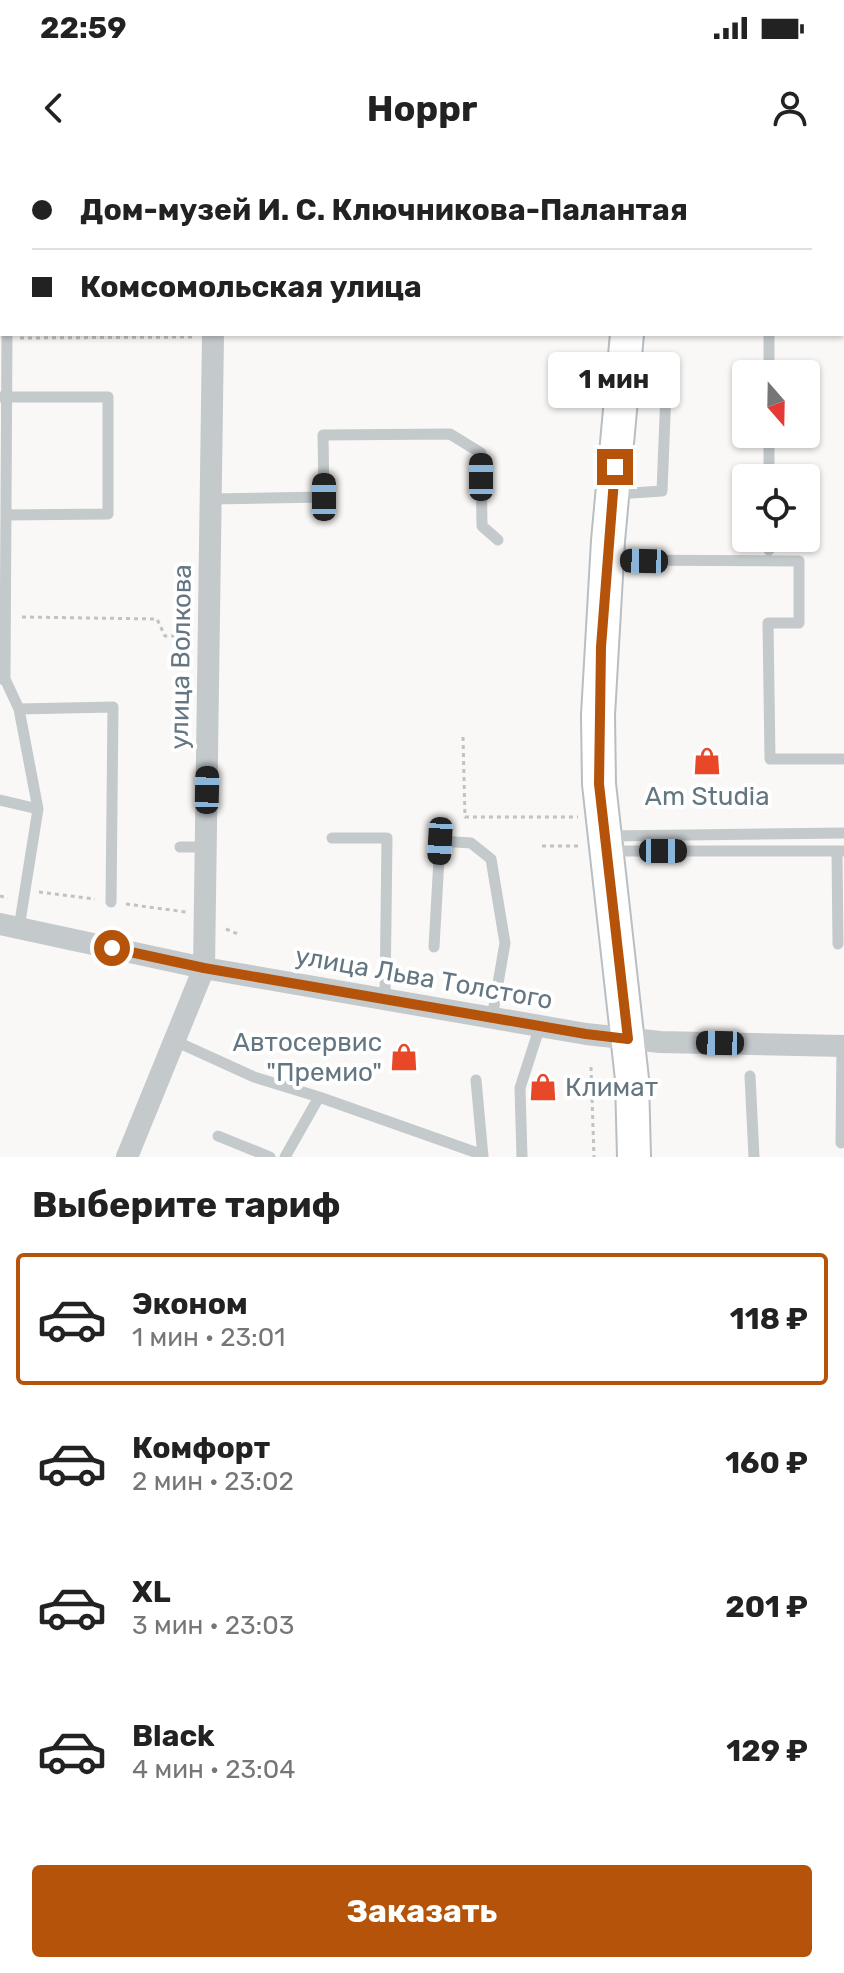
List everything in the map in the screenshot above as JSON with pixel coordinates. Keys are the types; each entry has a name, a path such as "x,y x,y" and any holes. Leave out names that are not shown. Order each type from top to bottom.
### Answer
{"main road":[{"path":"627,336 607,560 598,715 599,784 593,838 628,1039 634,1157"}],"street":[{"name":"улица Волкова","path":"127,1157 204,968 211,499 203,336"},
{"name":"улица Льва Толстого","path":"10,926 204,968 628,1039 843,1046"}],"lane":[{"path":"7,336 3,397 6,515 3,576 6,616 2,679 19,709 38,809 10,926"},
{"path":"769,336 769,360"},
{"path":"612,494 662,491 667,367"},
{"path":"3,397 108,397 108,514 6,515"},
{"path":"211,499 324,497 323,435 450,434 481,453 482,526 498,540"},
{"path":"607,560 799,561 799,623 768,623 770,759 844,759"},
{"path":"19,709 113,707 111,902"},
{"path":"0,800 38,809"},
{"path":"593,838 844,833"},
{"path":"332,838 387,838 385,999"},
{"path":"593,838 840,851 838,944"},
{"path":"434,947 440,841 471,843 491,859 505,943 492,1018"},
{"path":"180,847 206,847"},
{"path":"522,1157 520,1088 540,1026"},
{"path":"175,1041 254,1077 483,1156 476,1080"},
{"path":"841,1143 843,1046"},
{"path":"750,1076 754,1157"},
{"path":"285,1157 319,1097"},
{"path":"218,1136 270,1157"}],"path":[{"path":"7,336 203,336"},
{"path":"6,616 157,619"},
{"path":"463,737 465,817 593,838"},
{"path":"542,846 593,838"},
{"path":"591,1067 594,1157"}],"place":[{"name":"Am Studia","path":"707,761"},
{"name":"Автосервис \"Премио\"","path":"404,1057"},
{"name":"Климат","path":"543,1087"}],"route":[{"path":"112,948 265,979 628,1039 599,784 601,647 615,467"}]}
